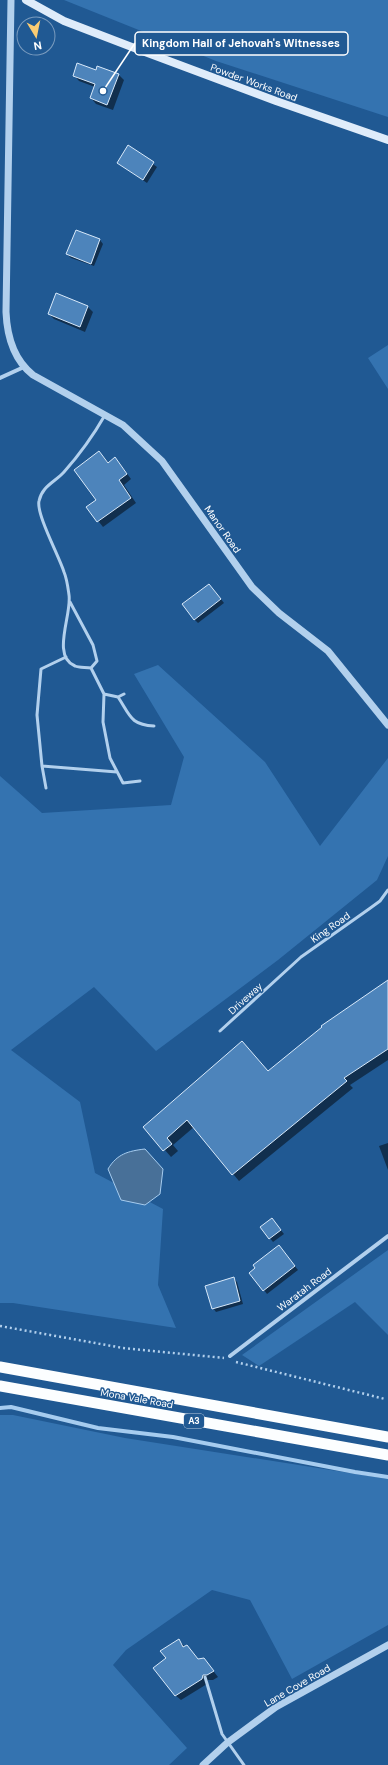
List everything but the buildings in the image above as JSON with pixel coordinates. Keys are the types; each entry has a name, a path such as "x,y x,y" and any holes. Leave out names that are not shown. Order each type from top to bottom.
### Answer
{"highway":[{"name":"Mona Vale Road","path":"0,1367 388,1437"},
{"name":"Mona Vale Road","path":"0,1386 388,1455"}],"main road":[{"name":"Powder Works Road","path":"26,0 41,4 64,21 276,101 388,140"}],"street":[{"path":"0,378 24,367 10,341 7,324 11,0"},
{"name":"Manor Road","path":"24,367 33,374 123,425 162,461 252,588 279,614 328,651 388,725"},
{"name":"Waratah Road","path":"229,1358 388,1236"},
{"name":"Lane Cove Road","path":"203,1765 228,1743 276,1707 388,1645"}],"lane":[{"path":"90,668 97,661 93,645 70,602 65,573 45,527 38,502 44,488 62,474 93,436 105,415"},
{"path":"70,602 63,641 66,657 75,666 90,668"},
{"path":"46,788 42,766 37,715 41,669 66,657"},
{"path":"90,668 104,694 103,722 110,758 123,783 140,781"},
{"path":"104,694 118,697 124,694"},
{"path":"118,697 133,721 145,726 154,726"},
{"path":"42,766 117,772"},
{"name":"King Road","path":"281,976 301,957 380,901 388,890"},
{"name":"Driveway","path":"220,1031 281,976"},
{"path":"205,1677 222,1734 244,1765"}],"path":[{"path":"0,1326 123,1348 229,1358"},
{"path":"236,1361 385,1399"}],"shaded area":[{"path":"64,0 388,0 388,117 216,61"},
{"path":"388,345 388,389 368,358"},
{"path":"158,665 265,762 320,846 388,758 388,856 377,880 278,960 156,1051 94,987 11,1050 80,1102 95,1173 163,1209 158,1285 176,1328 13,1303 0,1303 0,776 42,813 171,805 184,757 134,674"},
{"path":"145,1149 163,1169 160,1194 145,1205 121,1200 108,1169 115,1160 124,1154"},
{"path":"388,1250 388,1335 355,1302 259,1366 242,1355"},
{"path":"0,1415 13,1415 125,1438 388,1479 388,1625 292,1679 250,1600 212,1590 126,1650 113,1665 187,1748 169,1765 0,1765"}],"waterway":[{"path":"0,1408 11,1407 98,1428 173,1437 388,1477"}],"place":[{"name":"Kingdom Hall of Jehovah's Witnesses","path":"103,91"}]}
